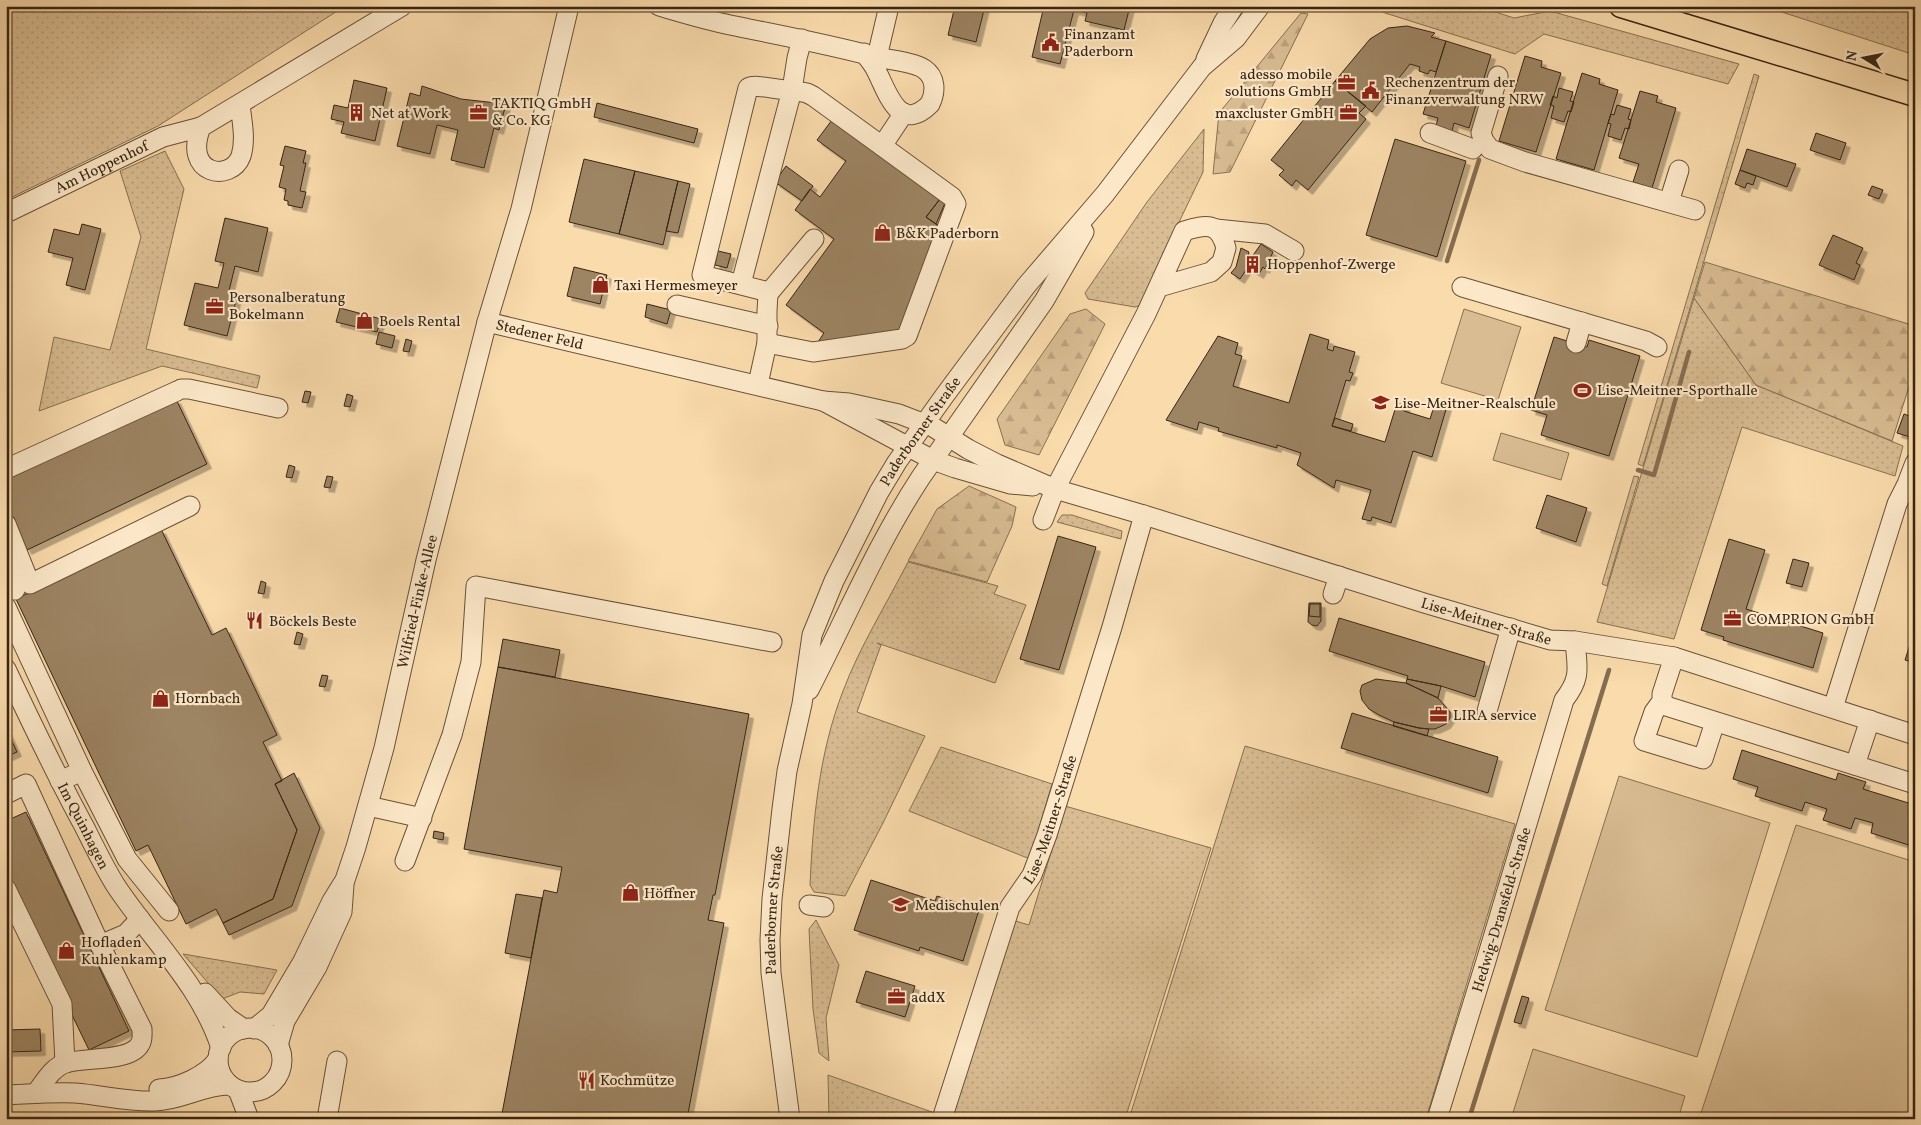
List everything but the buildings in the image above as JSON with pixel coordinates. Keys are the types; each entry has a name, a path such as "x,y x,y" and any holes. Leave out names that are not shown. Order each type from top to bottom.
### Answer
{"main road":[{"path":"1621,6 1915,95"}],"street":[{"name":"Am Hoppenhof","path":"6,213 162,137 200,127 240,105 402,6"},
{"name":"Stedener Feld","path":"569,6 521,209 487,322 758,384 823,401 865,405 925,423 949,437"},
{"path":"659,6 729,25 802,39 870,55 920,67 933,80 934,92 930,104 917,113 904,113 891,102 870,55 889,6"},
{"name":"Paderborner Straße","path":"1202,67 1222,23 1234,6"},
{"name":"Paderborner Straße","path":"790,1119 774,1006 770,940 772,899 782,808 802,704 812,635 831,590 847,553 879,492 925,423 1026,286 1105,194 1202,67 1236,38 1260,6"},
{"path":"741,284 792,90 802,39"},
{"path":"1498,76 1482,133 1484,141 1490,149 1542,167 1695,210"},
{"path":"676,305 768,334 800,351 813,352 902,339 907,336 956,204 952,198 813,96 792,90 776,90 753,85 748,88 695,273 762,289 768,294"},
{"path":"200,127 196,150 200,162 215,171 230,169 238,162 243,148 243,124 240,105"},
{"path":"882,146 904,113"},
{"path":"1430,133 1473,148"},
{"path":"1669,202 1679,170"},
{"name":"Paderborner Straße","path":"802,704 864,578 912,491 1044,301 1105,194"},
{"path":"1043,520 1055,489 1159,287 1184,231 1204,226 1265,234 1294,251"},
{"path":"1159,287 1211,272 1219,266 1226,248 1216,229"},
{"path":"758,384 768,334 766,311 768,294 814,239"},
{"path":"1462,287 1646,341 1657,347"},
{"name":"Wilfried-Finke-Allee","path":"278,1046 285,1021 318,968 342,912 345,880 384,748 426,560 487,322"},
{"path":"1576,342 1582,322"},
{"path":"6,469 178,390 189,389 278,408"},
{"name":"Stedener Feld","path":"823,401 878,429 908,447"},
{"name":"Lise-Meitner-Straße","path":"949,437 997,464 1055,489 1576,649 1674,657 1915,735"},
{"name":"Lise-Meitner-Straße","path":"908,447 933,460 955,468 1010,484 1055,489"},
{"path":"1833,708 1897,504 1915,463"},
{"path":"6,524 30,584 190,506"},
{"name":"Lise-Meitner-Straße","path":"942,1119 1010,907 1032,875 1047,835 1112,627 1129,560 1144,515"},
{"path":"6,570 14,590"},
{"path":"1333,594 1339,576"},
{"path":"405,861 452,735 471,662 476,586 772,642"},
{"path":"6,607 82,771 127,859 169,911"},
{"path":"1487,711 1511,628"},
{"name":"Hedwig-Dransfeld-Straße","path":"1437,1119 1564,700 1561,687 1567,667 1576,649"},
{"path":"1674,657 1662,694 1662,701 1654,712 1644,741 1703,759 1715,722"},
{"name":"Im Quinhagen","path":"6,669 60,781 108,872 140,919 180,970 210,1019 219,1054"},
{"path":"1662,701 1666,706 1915,784"},
{"path":"1855,765 1870,720"},
{"path":"60,781 82,771"},
{"path":"6,794 26,784 100,944 142,1029 142,1043 136,1050 122,1055 65,1063 54,1069 36,1093"},
{"path":"368,806 422,818"},
{"name":"Wilfried-Finke-Allee","path":"249,1029 265,1021 275,1008 303,961 332,901 345,880"},
{"path":"6,889 62,1004 65,1063"},
{"path":"100,944 126,934 140,919"},
{"name":"Im Quinhagen","path":"180,970 198,985 228,1018 249,1029"},
{"path":"6,1095 75,1093 103,1089 144,1090 168,1088 202,1074 219,1054 228,1037 236,1031 249,1029 267,1034 278,1046 282,1058 280,1070 273,1082 264,1089 249,1092 234,1087 218,1085 193,1094 158,1101 138,1102 75,1093"},
{"path":"219,1054 221,1074 234,1087 249,1119"},
{"path":"327,1119 337,1061"},
{"path":"261,1119 260,1101 264,1089"}],"green space":[{"path":"6,6 345,6 158,126 6,200"},
{"path":"1363,6 1477,6 1514,18 1550,11 1739,64 1728,84 1544,34 1515,54"},
{"path":"1763,6 1915,6 1915,55"},
{"path":"1301,13 1308,14 1230,172 1213,174 1219,113"},
{"path":"1754,74 1759,76 1643,466 1638,464"},
{"path":"1204,129 1203,172 1139,306 1135,307 1088,299 1085,293 1147,202"},
{"path":"165,151 184,189 146,349 260,376 257,388 162,366 39,411 54,337 110,350 141,237 120,171"},
{"path":"1705,262 1915,326 1915,367 1892,441 1756,385 1694,298"},
{"path":"1694,298 1756,385 1903,446 1895,476 1742,427 1674,639 1597,622"},
{"path":"1086,309 1105,324 1039,455 1005,445 997,419 1070,314"},
{"path":"1464,309 1521,327 1498,400 1441,383"},
{"path":"1501,433 1569,453 1561,480 1493,460"},
{"path":"1634,476 1639,477 1607,586 1602,584"},
{"path":"969,486 1016,507 1012,526 987,582 908,561 937,509"},
{"path":"1062,515 1072,515 1122,531 1121,539 1057,522"},
{"path":"908,562 998,586 994,594 1026,605 995,683 877,643 881,645 857,712 925,736 845,896 814,892 810,885 815,811 828,738 843,691 857,658"},
{"path":"1245,746 1515,824 1426,1119 1129,1119"},
{"path":"941,747 1052,784 1030,859 909,811"},
{"path":"1619,776 1770,823 1697,1057 1545,1010"},
{"path":"1065,806 1211,848 1125,1119 952,1119 1012,920 1029,925"},
{"path":"1796,825 1915,862 1915,1119 1699,1119"},
{"path":"816,920 839,965 826,1018 829,1061 819,1053 813,1009 809,929"},
{"path":"183,954 277,970 264,994 240,992 222,999"},
{"path":"1533,1049 1685,1096 1678,1119 1511,1119"},
{"path":"828,1075 932,1112 932,1119 829,1119"}],"waterway":[{"path":"1447,261 1479,160"},
{"path":"1638,470 1654,475 1689,352"},
{"path":"1469,1119 1609,670"}],"place":[{"name":"Finanzamt Paderborn","path":"1050,43"},
{"name":"adesso mobile solutions GmbH","path":"1346,83"},
{"name":"Rechenzentrum der Finanzverwaltung NRW","path":"1371,91"},
{"name":"TAKTIQ GmbH & Co. KG","path":"478,112"},
{"name":"Net at Work","path":"357,113"},
{"name":"maxcluster GmbH","path":"1348,113"},
{"name":"B&K Paderborn","path":"882,233"},
{"name":"Hoppenhof-Zwerge","path":"1253,264"},
{"name":"Taxi Hermesmeyer","path":"600,285"},
{"name":"Personalberatung Bokelmann","path":"215,306"},
{"name":"Boels Rental","path":"365,321"},
{"name":"Lise-Meitner-Sporthalle","path":"1583,390"},
{"name":"Lise-Meitner-Realschule","path":"1380,403"},
{"name":"COMPRION GmbH","path":"1733,619"},
{"name":"Böckels Beste","path":"255,621"},
{"name":"Hornbach","path":"161,698"},
{"name":"LIRA service","path":"1439,715"},
{"name":"Höffner","path":"630,893"},
{"name":"Medischulen","path":"901,905"},
{"name":"Hofladen Kuhlenkamp","path":"67,951"},
{"name":"addX","path":"897,997"},
{"name":"Kochmütze","path":"586,1080"}]}
